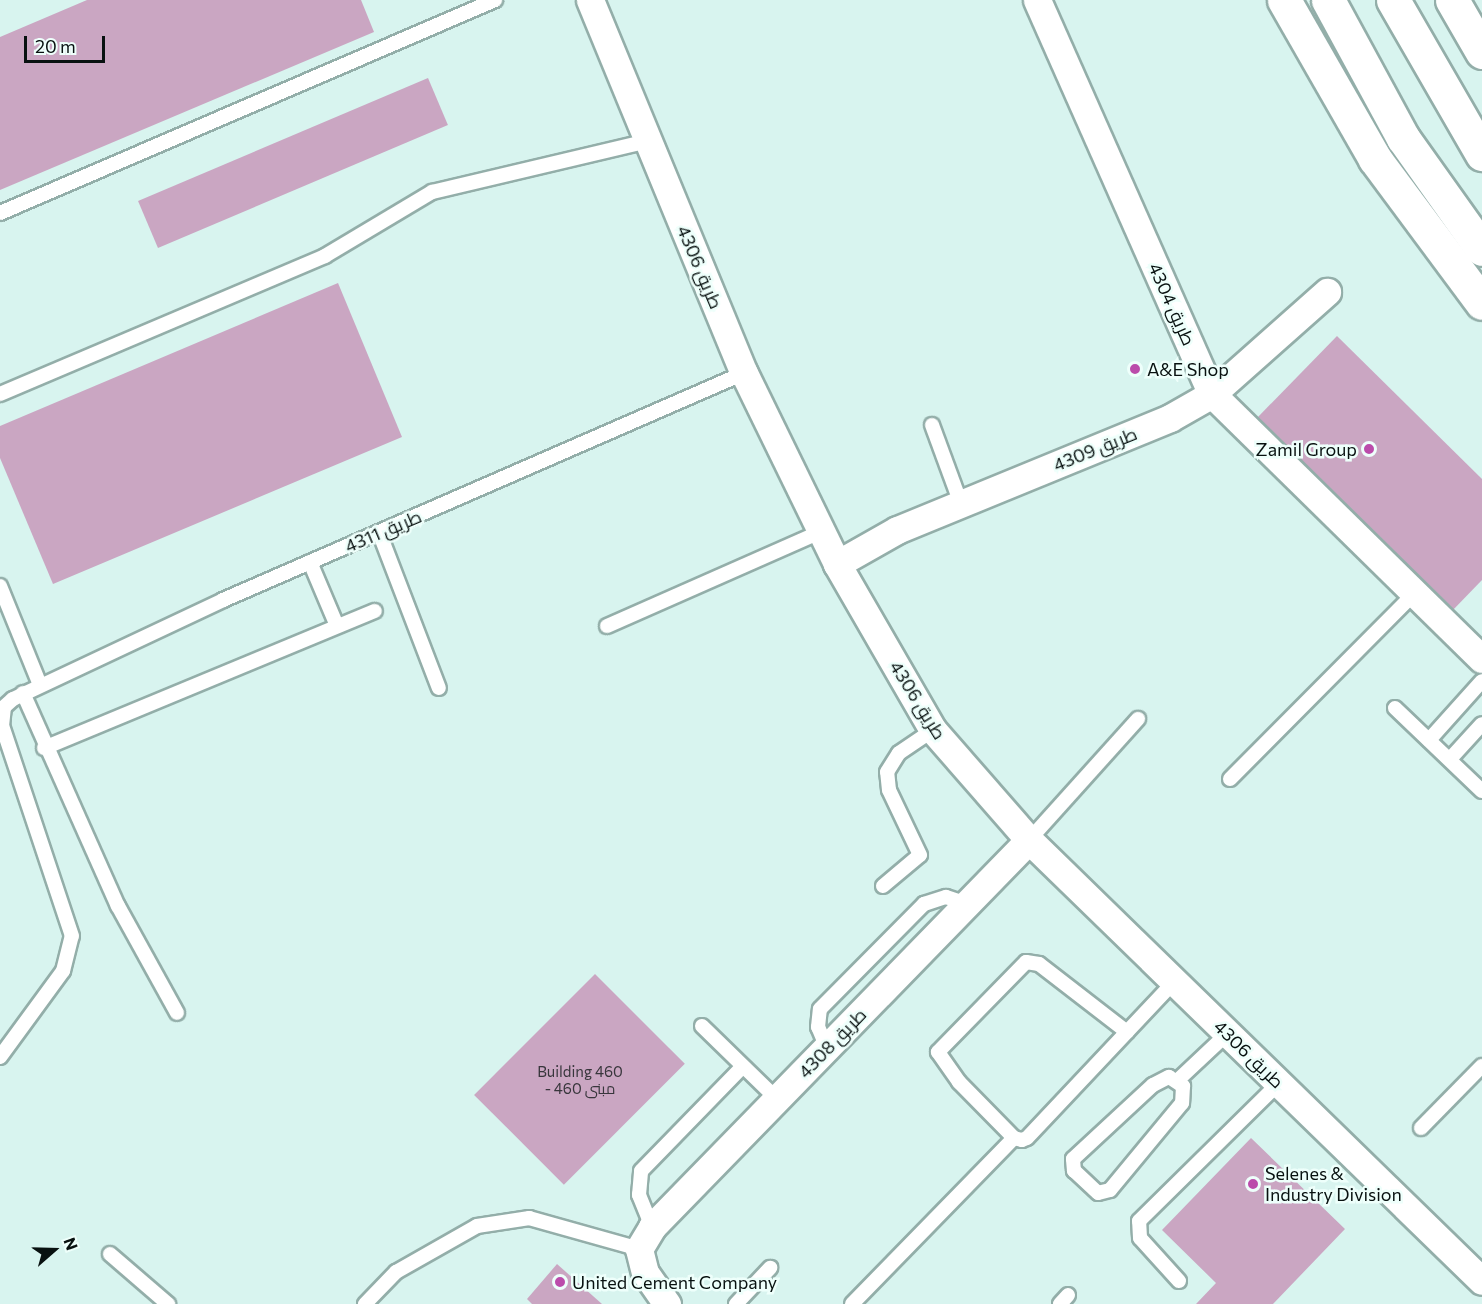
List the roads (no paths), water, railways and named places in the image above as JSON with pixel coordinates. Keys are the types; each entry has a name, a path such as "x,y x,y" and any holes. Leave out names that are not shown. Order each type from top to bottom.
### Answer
{"highway":[{"path":"1284,0 1375,159 1482,303"},
{"path":"1328,0 1403,138 1482,249"},
{"path":"1392,0 1482,153"},
{"path":"1452,0 1482,52"}],"street":[{"name":"طريق 4306","path":"590,0 744,374 837,564 933,730 1029,840 1482,1281"},
{"name":"طريق 4304","path":"1037,0 1212,394 1482,659"},
{"name":"طريق 4309","path":"837,564 897,530 1170,418 1212,394 1327,292"},
{"name":"طريق 4308","path":"646,1238 777,1099 1029,840"},
{"path":"646,1238 645,1273 667,1304"}],"lane":[{"path":"0,213 495,0"},
{"path":"0,394 325,256 432,192 648,141"},
{"name":"طريق 4311","path":"23,693 310,562 744,374"},
{"path":"932,425 961,504"},
{"path":"607,626 822,531"},
{"path":"379,532 439,688"},
{"path":"310,562 337,626"},
{"path":"0,586 40,685"},
{"path":"1230,779 1415,593"},
{"path":"44,748 375,611"},
{"path":"1429,740 1482,681"},
{"path":"0,1058 63,971 72,949 72,936 2,726 4,708 23,693 44,748 118,906 177,1013"},
{"path":"1395,708 1482,791"},
{"path":"1029,840 1138,719"},
{"path":"1450,759 1482,724"},
{"path":"884,886 920,855 889,790 888,772 899,753 933,730"},
{"path":"1014,1138 938,1052 1014,970 1026,962 1039,964 1127,1032"},
{"path":"852,1304 1014,1138 1027,1137 1174,981"},
{"path":"702,1026 777,1099"},
{"path":"1179,1079 1182,1102 1110,1190 1098,1193 1074,1171 1073,1159 1153,1085 1179,1079 1228,1033"},
{"path":"365,1304 396,1272 477,1226 529,1218 646,1238 639,1195 641,1171 743,1065"},
{"path":"1421,1128 1482,1066"},
{"path":"1179,1281 1140,1238 1139,1221 1279,1083"},
{"path":"110,1254 168,1304"},
{"path":"736,1304 770,1268"}],"place":[{"name":"A&E Shop","path":"1135,369"},
{"name":"Zamil Group","path":"1369,449"},
{"name":"Selenes & Industry Division","path":"1253,1184"},
{"name":"United Cement Company","path":"560,1282"}]}
